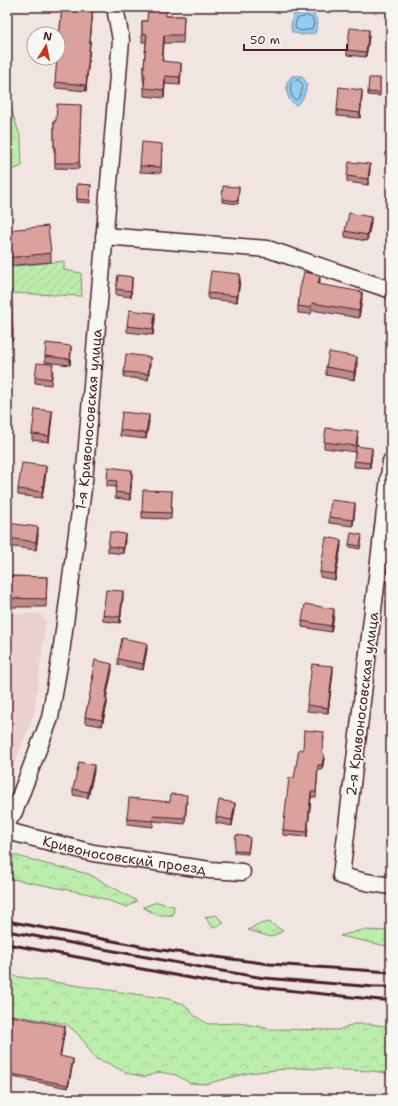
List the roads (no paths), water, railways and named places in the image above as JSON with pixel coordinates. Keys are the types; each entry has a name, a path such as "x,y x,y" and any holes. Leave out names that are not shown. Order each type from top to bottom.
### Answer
{"street":[{"name":"1-я Кривоносовская улица","path":"7,822 14,812 50,718 61,653 84,481 121,40 115,7"},
{"path":"104,236 268,249 391,290"},
{"name":"2-я Кривоносовская улица","path":"391,460 341,876 391,886"},
{"name":"Кривоносовский проезд","path":"7,831 94,853 210,870 242,872"}],"water":[{"path":"307,12 314,14 318,23 315,33 302,35 292,32 291,26 293,15"},
{"path":"292,76 302,76 307,84 302,99 296,105 290,101 287,92 287,82"}],"railway":[{"path":"7,921 161,950 270,964 391,972"},
{"path":"7,931 264,978 391,987"},
{"path":"7,944 212,982 391,1000"}]}
